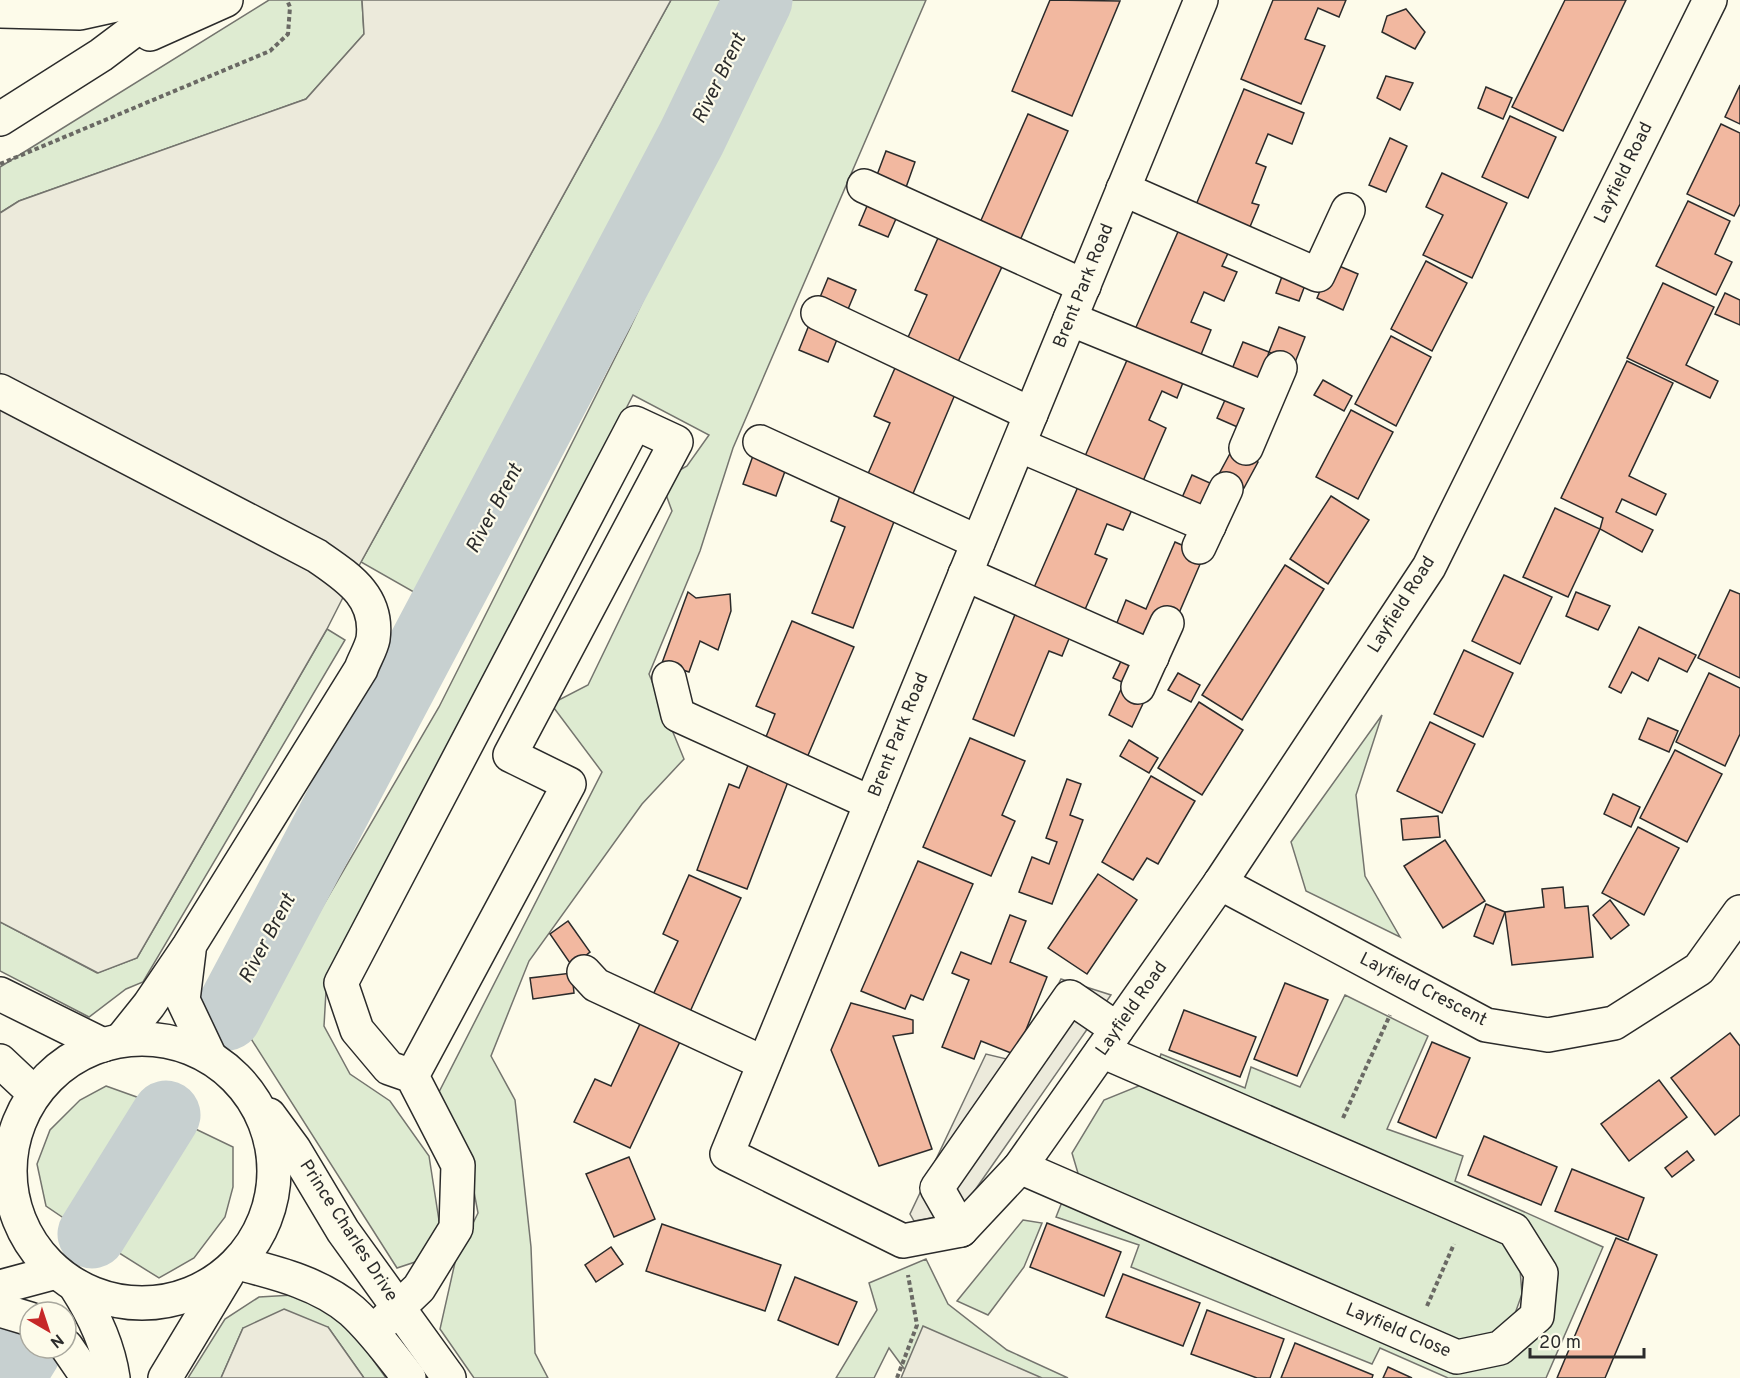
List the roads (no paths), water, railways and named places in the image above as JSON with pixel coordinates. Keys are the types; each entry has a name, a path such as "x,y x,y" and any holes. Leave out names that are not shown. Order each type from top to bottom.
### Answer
{"main road":[{"path":"0,11 80,13 139,0"},
{"path":"0,119 102,55 174,0"},
{"path":"102,55 226,0"},
{"name":"Brent Park Road","path":"961,1230 903,1241 727,1154 1201,0"},
{"name":"Layfield Road","path":"1020,1167 1220,883 1429,567 1710,0"},
{"path":"864,186 1084,286"},
{"path":"1123,189 1318,274 1348,210"},
{"path":"818,313 1031,414"},
{"path":"1070,319 1266,399"},
{"path":"1246,448 1280,368"},
{"path":"0,391 317,556 348,577 365,595 372,613 373,639 361,669 189,946 149,1005 112,1042"},
{"path":"373,1332 419,1288 456,1228 458,1165 412,1076 389,1068 357,1030 341,983 635,423 676,442 510,755 569,784 412,1076"},
{"path":"760,442 978,542"},
{"path":"1018,445 1204,537 1226,489"},
{"path":"965,574 1152,657"},
{"path":"1138,687 1167,623"},
{"path":"669,678 678,715 871,803"},
{"name":"Layfield Crescent","path":"1220,883 1486,1025 1548,1035 1614,1023 1699,969 1740,912"},
{"path":"189,946 183,1000 210,1057"},
{"path":"584,972 596,985 764,1063"},
{"path":"0,994 112,1042"},
{"name":"Layfield Close","path":"961,1230 937,1188 1070,997 1110,1040 1329,1149 1514,1230 1541,1273 1537,1316 1500,1348 1457,1357 1020,1167"},
{"path":"113,1378 105,1344 94,1314 66,1280 33,1247 17,1217 5,1158 19,1120 34,1093 65,1063 112,1042 152,1039 182,1044 210,1057 244,1086 265,1121 275,1160 272,1201 256,1239 234,1267 165,1378"},
{"path":"0,1061 34,1093"},
{"name":"Prince Charles Drive","path":"244,1086 294,1149 343,1231 449,1378"},
{"path":"961,1230 1020,1167"},
{"path":"0,1287 66,1280 114,1302 156,1304 195,1293 234,1267"},
{"name":"Prince Charles Drive","path":"234,1267 294,1279 323,1291 351,1310 373,1332 409,1378"},
{"path":"0,1310 18,1315"},
{"path":"76,1360 88,1378"}],"waterway":[{"name":"River Brent","path":"227,1016 692,137 758,0"},
{"name":"River Brent","path":"92,1234 166,1115"},
{"name":"River Brent","path":"10,1378 21,1360"}]}
